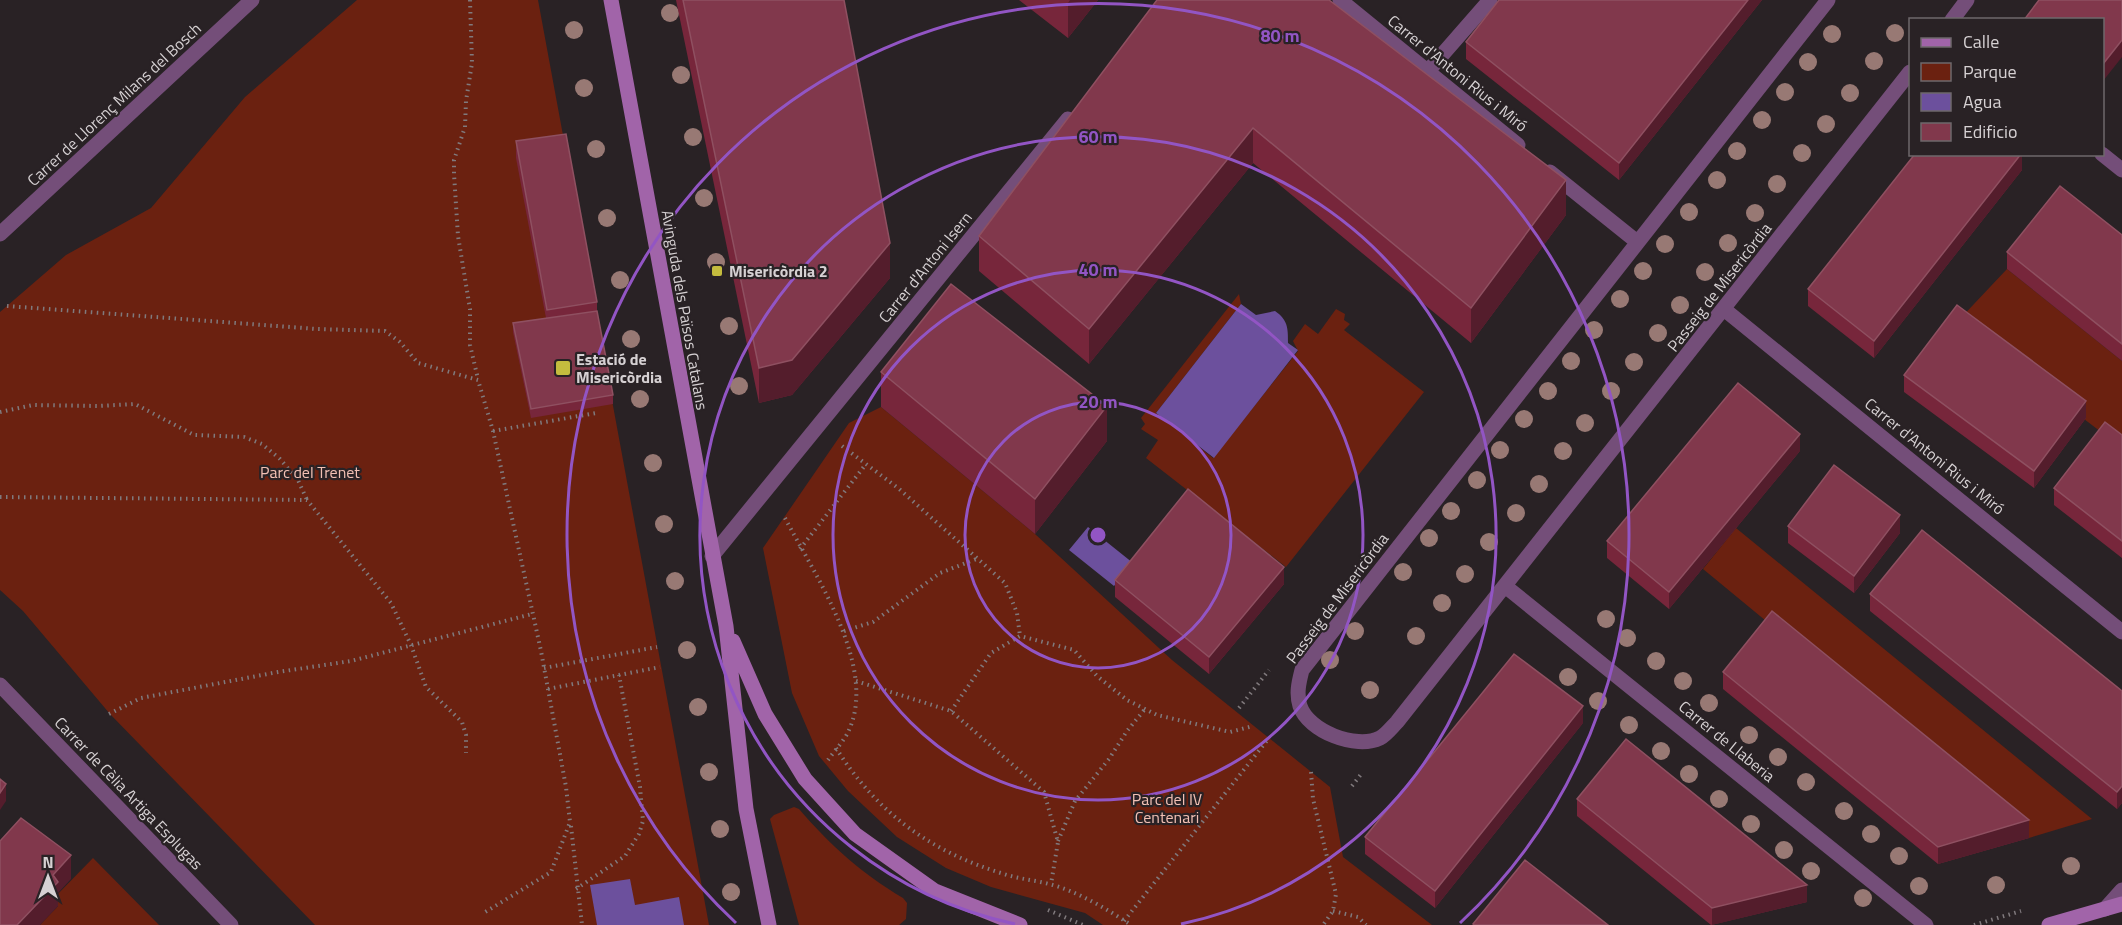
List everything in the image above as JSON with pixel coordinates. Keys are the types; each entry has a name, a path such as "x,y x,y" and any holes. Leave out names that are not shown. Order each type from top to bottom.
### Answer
{"main road":[{"name":"Avinguda dels Països Catalans","path":"611,0 726,626 746,809 769,925"},
{"name":"Avinguda dels Països Catalans","path":"726,626 765,714 805,779 855,834 935,891 1020,925"},
{"path":"2049,925 2122,904"}],"street":[{"name":"Carrer de Llorenç Milans del Bosch","path":"0,234 252,0"},
{"name":"Carrer d'Antoni Rius i Miró","path":"1340,0 1636,242"},
{"path":"1428,71 1490,0"},
{"name":"Passeig de Misericòrdia","path":"1828,0 1302,670 1297,689 1300,709 1322,732 1352,742 1380,738 1397,722 1909,75"},
{"path":"1954,18 1967,0"},
{"name":"Carrer d'Antoni Isern","path":"712,556 1075,111"},
{"path":"2104,155 2122,170"},
{"name":"Carrer d'Antoni Rius i Miró","path":"1725,310 2122,632"},
{"name":"Carrer de Llaberia","path":"1505,586 1926,925"},
{"name":"Carrer de Cèlia Artiga Esplugas","path":"0,685 231,925"},
{"path":"2105,909 2122,890"}],"path":[{"path":"470,0 472,63 466,101 465,127 454,160 458,236 470,309 470,345 493,431 544,668 570,822 582,925"},
{"path":"7,306 317,329 385,331 400,342 418,363 478,380"},
{"path":"0,412 33,405 135,404 194,435 244,437 262,444 280,459 298,480 307,500 391,603 411,645 426,687 462,722 466,735 466,753"},
{"path":"493,431 596,413"},
{"path":"836,442 898,488 1005,583 1017,613 1020,636"},
{"path":"800,549 867,464"},
{"path":"0,497 307,500"},
{"path":"785,518 844,630 854,662 858,695 849,730 825,763"},
{"path":"844,630 873,622 940,573 978,558"},
{"path":"110,714 141,698 351,662 532,614"},
{"path":"951,711 991,653 1020,636 1074,650 1097,676 1127,700 1167,718 1230,732 1253,726"},
{"path":"544,668 657,647"},
{"path":"548,689 660,667"},
{"path":"576,889 625,856 639,834 643,821 640,787 619,675"},
{"path":"856,681 951,711 1044,792 1058,842"},
{"path":"1052,884 1058,842 1075,801 1109,759 1144,709"},
{"path":"1124,921 1269,738"},
{"path":"836,748 856,779 893,816 926,841 971,863 1006,875 1052,884 1099,905 1131,925"},
{"path":"1311,772 1313,799 1336,894 1333,910 1323,925"},
{"path":"482,914 551,872 570,822"},
{"path":"1333,910 1358,917 1366,925"}],"green space":[{"name":"Parc del Trenet","path":"357,0 538,0 709,925 315,925 110,714 23,611 0,590 0,312 66,255 151,208 245,97"},
{"path":"2007,269 2122,361 2122,448 1957,322"},
{"path":"1239,294 1241,304 1156,413 1213,458 1298,351 1293,341 1305,324 1318,334 1336,309 1345,314 1344,320 1350,324 1344,330 1424,392 1286,567 1146,458 1158,440 1141,429 1145,424 1141,418"},
{"name":"Parc del IV Centenari","path":"881,407 1035,534 1172,660 1330,787 1343,857 1432,925 1103,925 1085,913 991,887 946,868 897,837 848,791 819,756 792,693 763,548 849,423"},
{"path":"1736,528 2092,819 2029,838 1703,569"},
{"path":"794,807 799,809 847,858 903,898 907,903 906,919 899,925 799,925 770,819"},
{"path":"93,858 159,925 40,925 58,906 53,899"}],"water":[{"path":"1241,304 1256,315 1275,311 1279,314 1286,325 1288,343 1298,350 1214,458 1156,413"},
{"path":"1088,527 1133,563 1114,586 1069,550"},
{"path":"630,879 635,905 679,897 684,925 597,925 590,885"}],"building":[{"path":"683,0 844,0 890,243 792,360 759,368"},
{"path":"1157,0 1329,0 1566,180 1471,308 1253,128 1089,329 979,236"},
{"path":"1499,0 1748,0 1619,163 1466,42"},
{"path":"2039,0 2122,0 2122,40 2104,63 2104,18 2026,18"},
{"path":"566,134 597,302 547,310 516,141"},
{"path":"1913,156 2019,156 1874,341 1808,289"},
{"path":"2060,186 2122,235 2122,344 2007,252"},
{"path":"951,284 1107,406 1035,499 881,372"},
{"path":"1957,305 2086,401 2034,471 1904,375"},
{"name":"Estació de Misericòrdia","path":"597,311 613,395 531,409 513,323"},
{"path":"1738,383 1800,434 1669,592 1607,541"},
{"path":"2105,422 2122,435 2122,541 2054,488"},
{"path":"1834,465 1900,515 1854,576 1788,526"},
{"path":"1188,489 1284,567 1209,657 1115,580"},
{"path":"1922,530 2122,691 2122,786 2117,792 1870,594"},
{"path":"1772,611 2029,820 1938,847 1723,672"},
{"path":"1514,654 1583,706 1435,891 1365,837"},
{"path":"1626,739 1807,885 1712,908 1577,799"},
{"path":"0,779 6,784 0,793"},
{"path":"21,818 71,855 53,875 58,882 17,925 0,925 0,841"},
{"path":"1525,860 1608,925 1474,925"}],"place":[{"name":"Misericòrdia 2","path":"717,271"},
{"name":"Estació de Misericòrdia","path":"563,368"}]}
